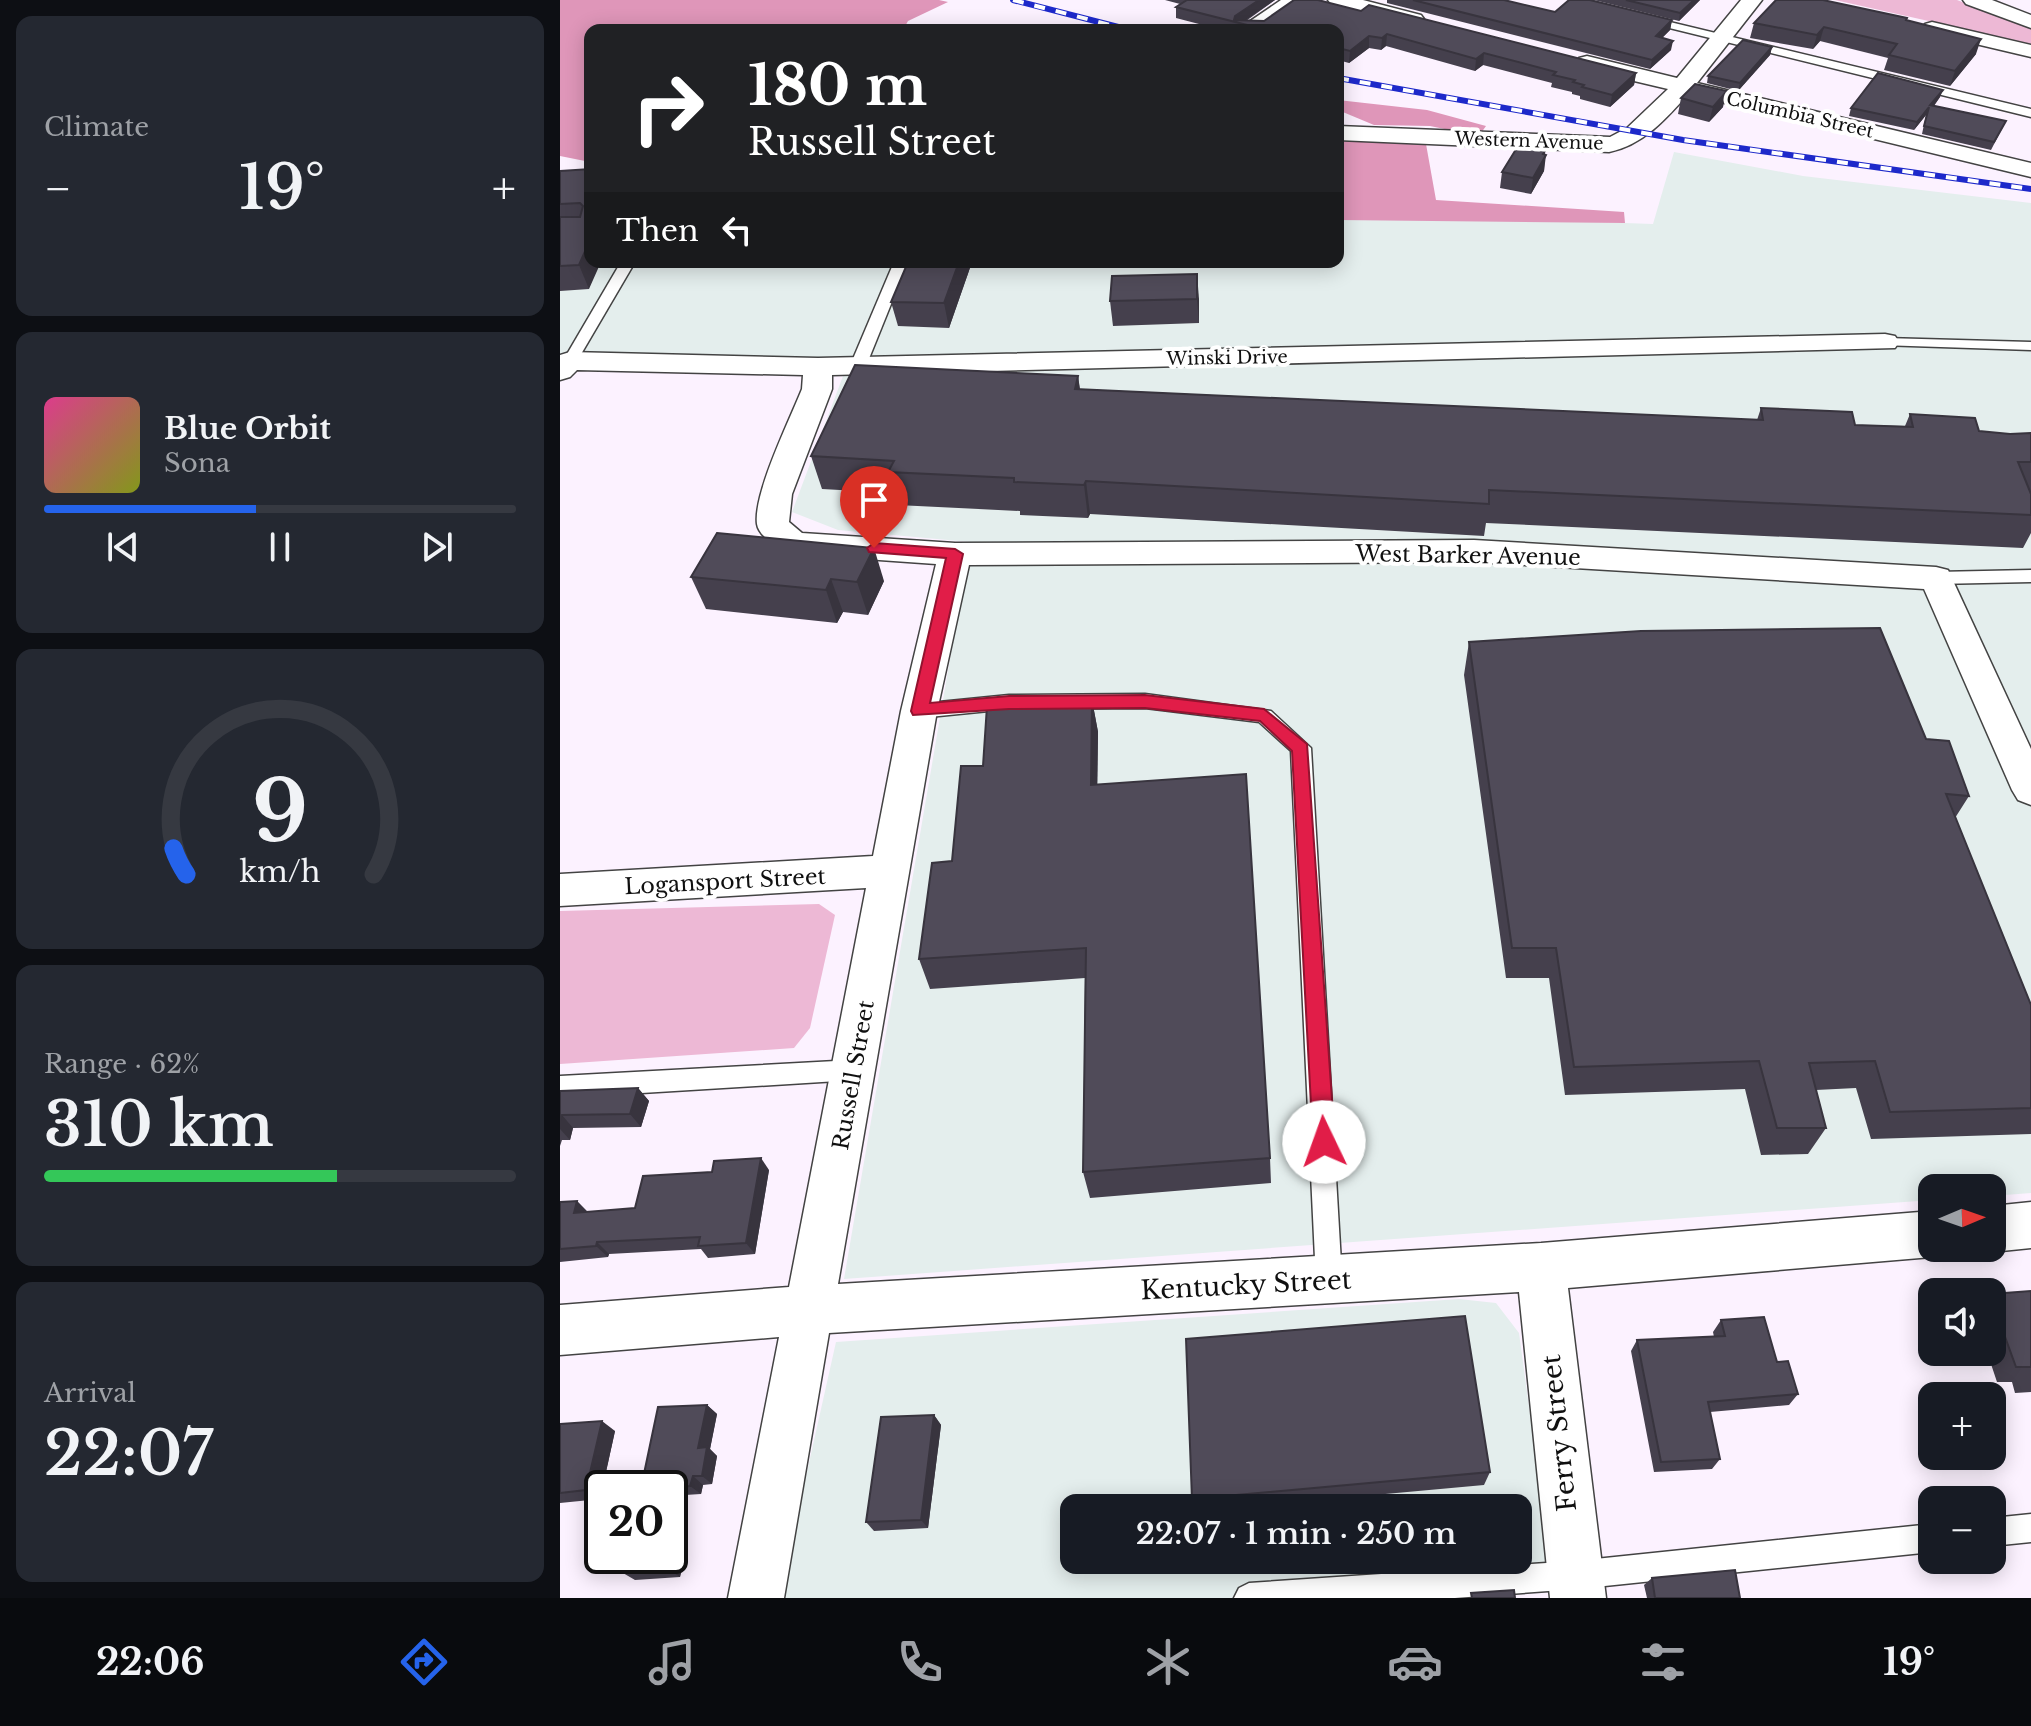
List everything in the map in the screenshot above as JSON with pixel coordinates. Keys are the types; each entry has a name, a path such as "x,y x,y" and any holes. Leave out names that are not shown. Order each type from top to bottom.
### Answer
{"street":[{"path":"1257,24 1295,0"},
{"path":"1338,0 1442,26"},
{"name":"Western Avenue","path":"1344,133 1589,146 1618,144 1639,132 1681,87 1752,0"},
{"path":"1973,0 2031,22"},
{"path":"1913,24 2031,51"},
{"name":"Columbia Street","path":"1562,57 2031,170"},
{"name":"Winski Drive","path":"565,366 818,367 1885,342"},
{"name":"West Barker Avenue","path":"818,367 817,389 776,494 773,525 794,543 955,554 1474,551 1936,578"},
{"name":"Russell Street","path":"756,1598 919,711 955,554"},
{"path":"1936,578 2031,790"},
{"name":"Logansport Street","path":"560,890 890,871"},
{"path":"2006,1228 2031,1225"},
{"name":"Kentucky Street","path":"560,1330 809,1310 1541,1267 1918,1235"},
{"name":"Ferry Street","path":"1541,1267 1577,1587"}],"lane":[{"path":"1629,15 2031,113"},
{"path":"565,366 624,268"},
{"path":"858,366 899,268"},
{"path":"1885,342 2031,346"},
{"path":"1936,578 2031,576"},
{"path":"919,711 1009,702 1145,701 1264,716 1301,748 1329,1280"},
{"path":"560,1087 854,1070"},
{"path":"2006,1531 2031,1528"},
{"path":"1249,1598 1577,1587 1918,1540"}],"shaded area":[{"path":"560,0 948,2 906,24 584,24 584,161 560,156"},
{"path":"1835,0 1957,0 2031,28 2031,44"},
{"path":"1344,101 1427,110 1486,126 1481,133 1464,133 1430,126 1374,125 1344,112"},
{"path":"1344,140 1426,144 1436,200 1624,212 1625,223 1344,220"},
{"path":"1674,152 1803,176 2031,203 2031,1193 2006,1195 2006,1174 1918,1174 1918,1201 844,1279 970,542 838,530 792,512 843,376 824,360 560,354 560,178 584,245 584,268 1344,268 1344,213 1653,224"},
{"path":"819,904 835,915 810,1028 794,1048 560,1064 560,911"},
{"path":"1459,1299 1496,1303 1519,1333 1553,1583 1492,1574 1532,1574 1532,1494 1060,1494 1060,1574 1475,1574 1230,1598 784,1598 783,1579 836,1342"}],"building":[{"path":"1187,0 1259,0 1235,16 1234,20 1264,21 1294,0 1318,0 1361,11 1369,5 1636,73 1612,95 1553,75 1556,72 1484,53 1476,59 1387,34 1382,38 1369,36 1350,51 1344,50 1344,24 1243,24 1176,7"},
{"path":"1413,0 1504,0 1555,12 1569,0 1590,0 1672,20 1656,36 1673,41 1652,60"},
{"path":"1626,0 1694,0 1680,13"},
{"path":"1776,0 1823,0 1907,18 1981,39 1955,71 1889,55 1897,44 1824,27 1817,35 1754,23"},
{"path":"1743,40 1772,47 1740,83 1708,76"},
{"path":"1878,73 1943,90 1930,105 2006,121 1994,142 1924,126 1929,107 1917,122 1851,108"},
{"path":"1695,84 1727,91 1713,107 1681,98"},
{"path":"1518,146 1545,151 1543,154 1546,155 1533,178 1502,172"},
{"path":"584,169 584,254 579,265 560,266 560,217 580,217 583,206 580,203 560,204 560,171"},
{"path":"905,268 957,268 944,303 891,302"},
{"path":"1197,274 1197,299 1110,301 1112,276"},
{"path":"855,365 1078,376 1075,389 1763,420 1761,408 1852,412 1855,425 1913,427 1910,414 1975,418 1979,431 2031,433 2031,462 2018,462 2031,494 2031,515 1489,490 1489,504 1086,481 1084,485 1014,482 1014,478 888,472 894,461 811,456"},
{"path":"717,533 874,548 857,582 831,579 826,590 691,577"},
{"path":"1880,628 1926,739 1949,741 1969,796 1946,794 2031,1005 2031,1108 1890,1112 1875,1061 1809,1063 1826,1128 1777,1128 1759,1061 1574,1067 1556,948 1512,948 1469,642 1641,631"},
{"path":"1092,700 1091,785 1246,774 1270,1158 1083,1172 1086,948 919,959 932,863 952,861 961,766 983,766 987,706"},
{"path":"638,1088 630,1114 562,1115 560,1121 560,1091"},
{"path":"761,1158 746,1243 698,1246 700,1237 597,1242 596,1246 560,1249 560,1202 577,1201 574,1213 635,1208 643,1176 712,1172 714,1161"},
{"path":"2031,1291 2031,1367 2016,1367 2006,1340 2006,1293"},
{"path":"1465,1316 1490,1472 1247,1494 1192,1494 1186,1339"},
{"path":"1764,1317 1777,1362 1788,1361 1798,1394 1708,1402 1720,1459 1661,1462 1637,1340 1725,1336 1721,1320"},
{"path":"707,1405 698,1448 707,1447 702,1476 693,1476 690,1486 688,1470 645,1470 658,1407"},
{"path":"934,1415 921,1520 866,1522 881,1417"},
{"path":"602,1421 591,1470 584,1470 584,1490 560,1493 560,1424"},
{"path":"1735,1570 1740,1598 1655,1598 1652,1578"},
{"path":"1514,1590 1515,1598 1472,1598 1471,1593"}],"railway":[{"path":"1013,0 1107,24"},
{"path":"1344,79 1683,140 2031,189"}],"route":[{"path":"874,548 955,554 919,711 1009,702 1145,701 1264,716 1301,748 1324,1142"}]}
